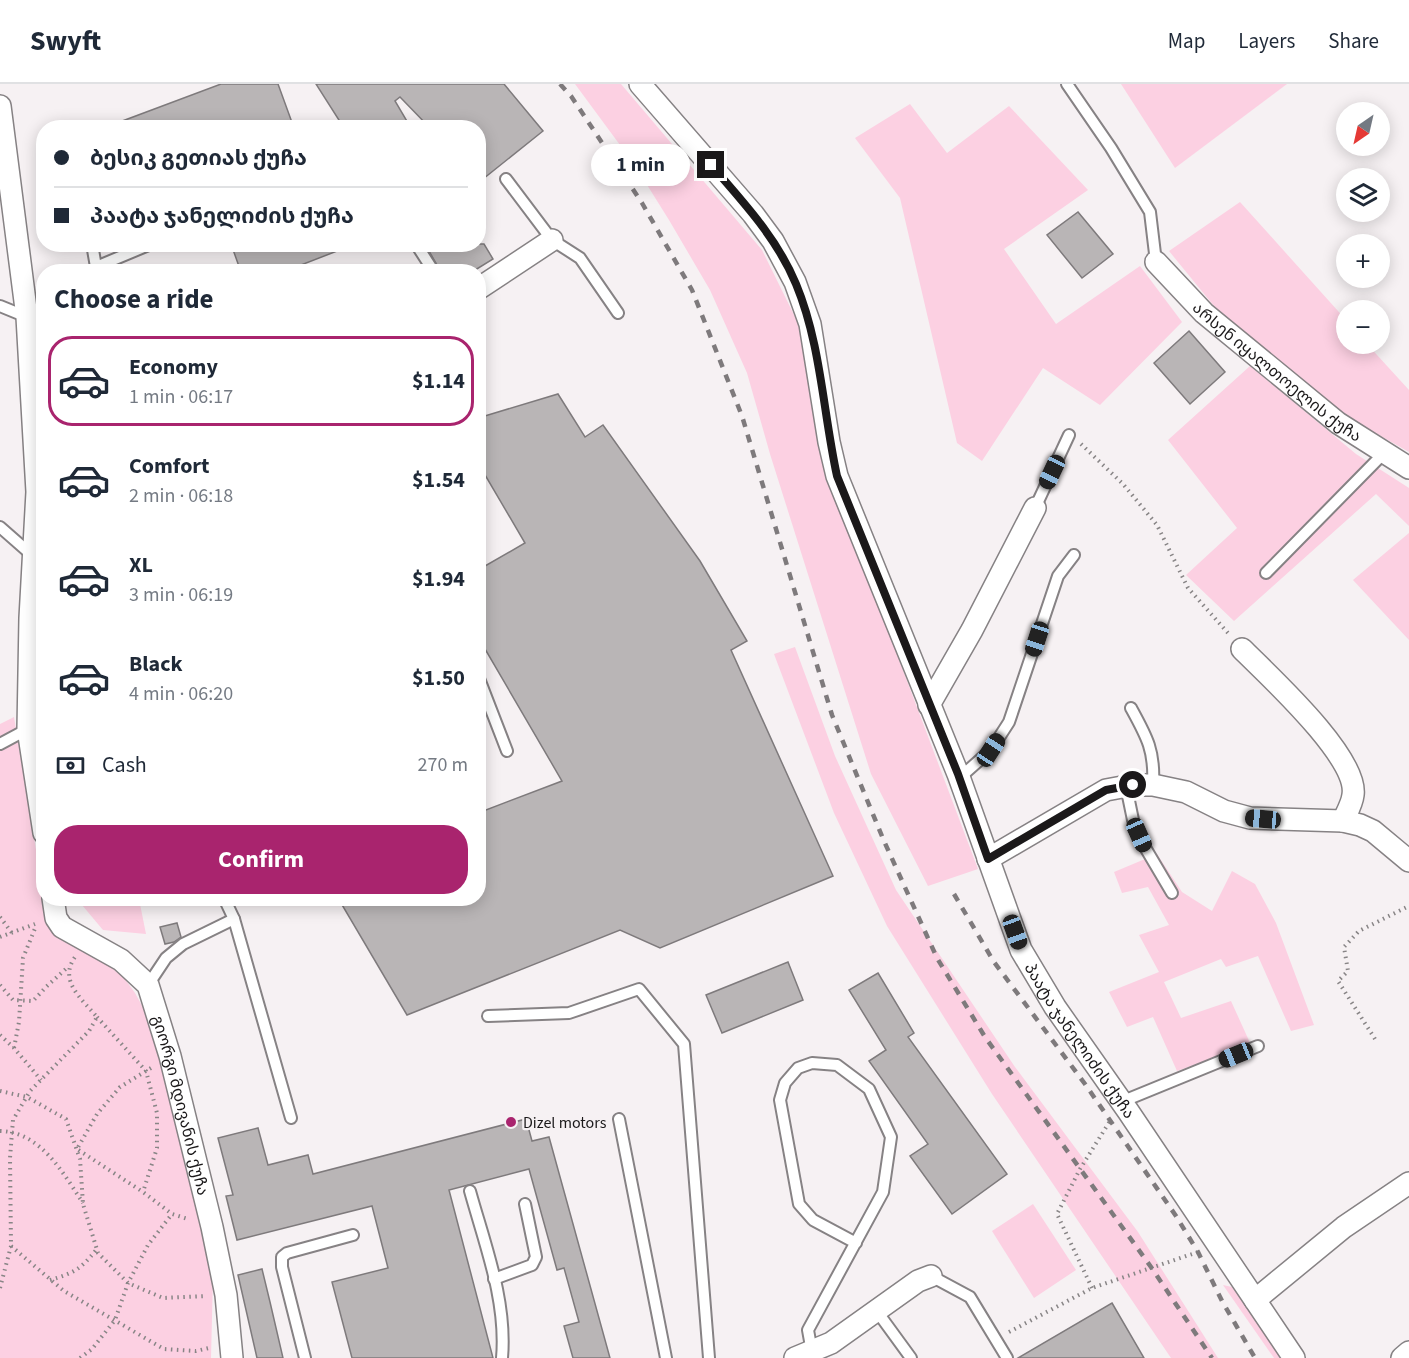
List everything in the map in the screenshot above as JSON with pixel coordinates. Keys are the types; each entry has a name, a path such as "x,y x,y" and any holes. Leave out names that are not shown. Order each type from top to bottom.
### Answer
{"street":[{"name":"პაატა ჯანელიძის ქუჩა","path":"640,84 753,214 773,241 795,282 810,324 829,442 837,476 958,774 1022,950 1055,1007 1294,1358"},
{"path":"0,106 35,321 29,342 36,437"},
{"path":"486,284 552,240"},
{"name":"არსენ იყალთოელის ქუჩა","path":"1156,262 1204,313 1338,423 1409,468"},
{"path":"929,705 972,630 1035,508"},
{"path":"36,528 33,556 36,600"},
{"path":"36,628 28,729 36,781"},
{"path":"1242,649 1310,717 1346,765 1353,794 1343,821"},
{"path":"988,859 1106,790 1126,786 1153,785 1186,792 1224,811 1250,818 1343,821 1360,825 1372,831 1409,861"},
{"name":"გიორგი მდივანის ქუჩა","path":"54,906 56,918 62,927 121,960 148,985 170,1056 212,1227 226,1295 232,1351"},
{"path":"1255,1300 1344,1227 1409,1183"},
{"path":"803,1355 831,1343 918,1281 931,1276"},
{"path":"1402,1358 1409,1352"}],"lane":[{"path":"1067,84 1111,148 1150,213 1156,262"},
{"path":"506,179 552,240 580,258 618,313"},
{"path":"105,264 132,252"},
{"path":"0,306 35,321"},
{"path":"1035,508 1069,435"},
{"path":"1266,573 1384,453"},
{"path":"0,527 33,556"},
{"path":"958,774 965,773 991,750 1009,722 1058,576 1074,555"},
{"path":"486,697 507,751"},
{"path":"1131,708 1147,737 1154,764 1153,785"},
{"path":"0,744 28,729"},
{"path":"1126,786 1132,820 1172,893"},
{"path":"228,906 234,919 291,1118"},
{"path":"148,985 166,958 183,944 234,919"},
{"path":"488,1016 569,1013 639,989 684,1044 709,1358"},
{"path":"1124,1106 1258,1046"},
{"path":"803,1355 808,1330 856,1243 884,1192 891,1137 869,1089 837,1065 812,1063 798,1068 784,1083 780,1100 799,1204 813,1220 856,1243"},
{"path":"619,1119 666,1358"},
{"path":"470,1191 502,1316 502,1358"},
{"path":"494,1279 535,1262 536,1257 525,1204"},
{"path":"305,1358 282,1267 282,1257 287,1253 353,1235"},
{"path":"931,1276 970,1297 1006,1358"},
{"path":"876,1311 910,1358"}],"path":[{"path":"1069,435 1123,484 1157,525 1188,588 1242,649"},
{"path":"1376,1039 1338,981 1348,971 1344,947 1359,932 1409,906"},
{"path":"0,916 12,933"},
{"path":"0,936 37,924 23,958 19,1022 14,1048"},
{"path":"0,985 13,1000 33,1001 69,966 86,942"},
{"path":"69,966 70,985 146,1071 157,1113 158,1148 143,1192"},
{"path":"0,1288 11,1246 10,1158 13,1120 27,1096 89,1031 97,1017"},
{"path":"0,1035 41,1080"},
{"path":"77,1149 97,1114 120,1087 170,1056"},
{"path":"0,1091 27,1096 66,1119 80,1159 83,1204 98,1253 128,1283 163,1298 226,1295"},
{"path":"1092,1288 1057,1214 1080,1169 1110,1120 1124,1106"},
{"path":"0,1131 12,1131 28,1139 52,1157 83,1204"},
{"path":"77,1149 172,1214 212,1227"},
{"path":"80,1358 92,1349 115,1320 128,1283 148,1245 172,1214"},
{"path":"11,1246 64,1291 164,1348 232,1351"},
{"path":"50,1280 70,1274 84,1265 97,1249"},
{"path":"995,1339 1092,1288 1198,1252 1224,1254"}],"shaded area":[{"path":"575,84 621,84 762,250 801,329 829,474 978,869 928,886 871,774 770,454 747,373 710,290 669,220 634,164"},
{"path":"1121,84 1287,84 1175,168"},
{"path":"910,104 947,153 1009,106 1088,190 1004,249 1056,324 1140,266 1182,322 1100,405 1043,368 982,461 957,443 900,198 855,138"},
{"path":"1240,202 1336,309 1336,354 1376,354 1409,390 1409,452 1345,416 1218,311 1169,251"},
{"path":"1250,366 1356,454 1409,488 1409,526 1376,494 1234,621 1186,575 1237,528 1168,440"},
{"path":"1409,533 1409,640 1353,580"},
{"path":"795,647 835,756 896,890 1015,1067 1138,1232 1218,1358 1171,1358 992,1094 887,926 834,813 774,654"},
{"path":"14,717 36,850 36,906 51,906 89,953 122,975 150,1020 213,1277 211,1358 0,1358 0,724"},
{"path":"1157,854 1182,892 1212,911 1232,871 1255,884 1276,923 1314,1025 1291,1031 1258,956 1226,967 1221,959 1164,982 1181,1018 1231,1001 1251,1045 1177,1071 1153,1017 1127,1027 1109,992 1159,972 1139,935 1169,925 1148,887 1122,893 1114,872"},
{"path":"83,906 140,906 146,934 103,930"},
{"path":"1033,1204 1076,1270 1034,1298 992,1231"},
{"path":"1223,1285 1232,1287 1286,1358 1274,1358"}],"building":[{"path":"221,84 278,84 291,120 125,120"},
{"path":"316,84 504,84 543,131 486,177 486,120 422,120 400,97 395,101 406,120 339,120"},
{"path":"1078,212 1113,254 1082,278 1047,235"},
{"path":"486,247 493,259 485,264 436,264 430,252 486,252"},
{"path":"234,252 335,252 304,264 238,264"},
{"path":"1189,331 1225,372 1190,404 1154,363"},
{"path":"558,394 585,437 603,425 700,561 747,641 731,650 833,876 660,948 620,930 407,1015 343,906 486,906 486,810 562,781 486,651 486,565 525,543 486,477 486,416"},
{"path":"177,923 181,937 165,944 160,927"},
{"path":"788,962 803,1000 722,1033 706,995"},
{"path":"878,973 914,1033 908,1037 1007,1174 952,1214 910,1156 928,1144 869,1061 886,1050 849,990"},
{"path":"526,1119 532,1141 549,1137 610,1358 573,1358 564,1326 579,1322 564,1268 557,1270 529,1169 449,1190 493,1358 352,1358 332,1282 388,1268 372,1206 237,1240 226,1196 233,1195 218,1138 258,1128 268,1165 308,1155 313,1174"},
{"path":"262,1269 283,1358 257,1358 238,1275"},
{"path":"1112,1303 1144,1358 1018,1358"}],"railway":[{"path":"560,84 571,96 642,203 692,290 742,416 832,715 884,841 937,958 985,1037 1151,1267 1212,1358"},
{"path":"954,894 994,962 1085,1084 1176,1216 1255,1358"}],"place":[{"name":"Dizel motors","path":"511,1122"}],"route":[{"path":"711,165 773,241 795,282 810,324 829,442 837,476 958,774 988,859 1106,790 1133,785"}]}
